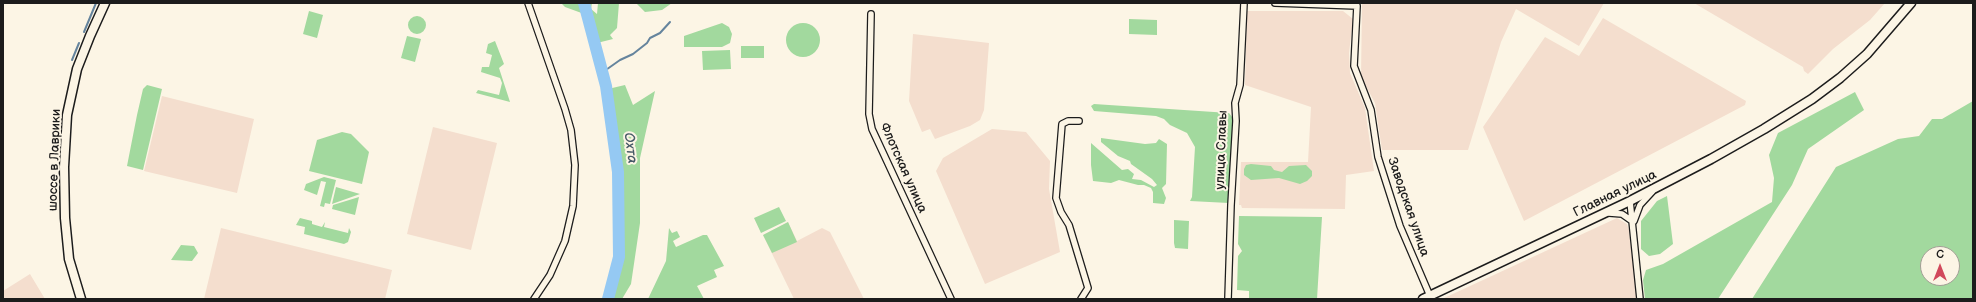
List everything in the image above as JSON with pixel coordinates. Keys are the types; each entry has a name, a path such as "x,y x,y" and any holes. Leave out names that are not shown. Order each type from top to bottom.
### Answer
{"main road":[{"name":"шоссе в Лаврики","path":"81,299 70,259 65,218 64,167 67,115 77,69 105,3"},
{"name":"Главная улица","path":"1426,297 1630,201 1764,129 1812,99 1840,78 1866,54 1911,3"}],"street":[{"path":"528,3 571,130 575,165 573,206 570,226 555,264 534,299"},
{"name":"улица Славы","path":"1228,299 1231,203 1236,121 1235,103 1240,85 1244,3"},
{"name":"Заводская улица","path":"1275,3 1357,6 1354,66 1371,110 1378,157 1426,297"},
{"name":"Флотская улица","path":"871,14 869,114 872,129 951,299"},
{"path":"1079,121 1068,121 1062,124 1056,198 1068,225 1088,288 1081,299"},
{"path":"1633,230 1640,205 1662,184"},
{"path":"1630,201 1640,299"},
{"path":"1605,213 1622,214 1632,221"}],"shaded area":[{"path":"1362,3 1604,3 1579,46 1516,9 1501,42 1468,150 1382,150 1375,103 1361,77"},
{"path":"1694,3 1885,3 1870,20 1833,49 1808,74 1804,71 1803,67"},
{"path":"1247,11 1343,11 1353,19 1349,53 1350,73 1365,108 1374,171 1346,175 1345,209 1242,208 1241,205 1239,205 1241,162 1308,162 1311,107 1245,85"},
{"path":"1603,18 1746,101 1745,105 1524,221 1483,127 1545,37 1579,56"},
{"path":"913,34 989,43 984,110 980,120 970,126 935,139 930,129 922,132 909,101"},
{"path":"162,96 254,119 237,193 144,171"},
{"path":"433,127 497,143 471,250 407,234"},
{"path":"992,129 1026,132 1050,161 1049,189 1060,252 985,284 936,171 943,158"},
{"path":"1617,218 1627,224 1629,230 1637,299 1442,299"},
{"path":"788,222 797,241 822,228 830,232 864,299 794,299 763,235"},
{"path":"221,228 392,270 385,299 204,299"},
{"path":"30,274 45,299 3,299 3,291"}],"green space":[{"path":"561,3 592,3 591,9 597,14 598,3 619,3 617,28 610,35 613,39 597,43 587,15 565,7"},
{"path":"636,3 672,3 662,10 645,12"},
{"path":"309,11 323,15 317,38 303,34"},
{"path":"417,16 423,19 426,25 423,31 417,34 411,31 408,25 411,19"},
{"path":"1129,19 1157,20 1157,35 1129,34"},
{"path":"722,23 729,27 732,34 730,43 722,47 684,47 684,36"},
{"path":"800,23 806,23 810,24 817,30 820,40 819,47 813,54 806,57 800,57 796,56 789,50 786,43 786,37 787,33 793,26"},
{"path":"407,36 421,39 415,62 401,58"},
{"path":"495,41 504,64 499,68 510,102 476,93 478,90 499,95 502,83 500,78 481,72 482,67 489,67 492,55 486,53 488,44"},
{"path":"741,46 764,46 764,58 741,58"},
{"path":"730,50 731,69 703,70 702,51"},
{"path":"147,85 162,89 143,170 127,166 143,89"},
{"path":"625,85 633,105 655,91 640,158 640,223 631,284 622,299 609,299 622,257 619,158 608,89"},
{"path":"1855,92 1864,110 1808,149 1792,185 1718,299 1645,299 1643,280 1646,270 1663,264 1772,202 1774,178 1769,155 1778,133"},
{"path":"1973,101 1973,299 1752,299 1836,167 1898,139 1919,136 1932,119 1942,119"},
{"path":"1094,104 1229,113 1232,117 1233,133 1229,203 1190,201 1192,197 1195,147 1187,133 1170,125 1164,119 1156,116 1094,111 1091,106"},
{"path":"342,132 351,134 369,152 362,184 309,171 317,140"},
{"path":"1101,138 1145,144 1156,143 1159,139 1167,144 1166,184 1162,188 1166,198 1164,204 1153,203 1153,192 1151,188 1144,185 1119,180 1111,183 1093,181 1091,143 1122,170 1128,169 1134,174 1132,179 1141,180 1154,187 1157,185 1152,179 1131,164 1130,161 1118,156 1101,142"},
{"path":"1246,165 1271,166 1274,170 1282,172 1289,166 1306,165 1312,171 1312,176 1307,181 1300,184 1279,178 1251,180 1244,175 1244,169"},
{"path":"324,177 336,180 330,204 325,203 324,207 320,206 326,182 321,181 317,195 304,190 306,184"},
{"path":"336,187 360,194 332,204"},
{"path":"1667,196 1673,244 1660,254 1649,256 1641,249 1641,221 1657,201"},
{"path":"359,197 355,215 332,209 333,205"},
{"path":"779,207 786,221 761,233 754,218"},
{"path":"1239,216 1322,217 1317,299 1249,299 1249,291 1237,290 1238,256 1242,251 1238,244"},
{"path":"300,218 312,221 312,224 322,227 325,222 324,227 348,233 349,228 351,232 348,242 344,244 304,234 305,227 296,225"},
{"path":"1174,220 1189,221 1188,249 1175,248"},
{"path":"788,222 797,242 772,253 763,235"},
{"path":"669,228 672,233 677,231 680,237 673,241 676,247 703,235 707,235 724,266 714,270 717,277 697,286 704,299 648,299 666,261"},
{"path":"181,245 194,246 198,253 192,261 171,260"}],"waterway":[{"path":"84,32 96,3"},
{"name":"Охта","path":"584,3 606,86 618,172 619,257 608,299"},
{"path":"603,72 620,60 633,54 647,43 650,38 660,33 670,22"},
{"path":"72,60 79,43"}]}
